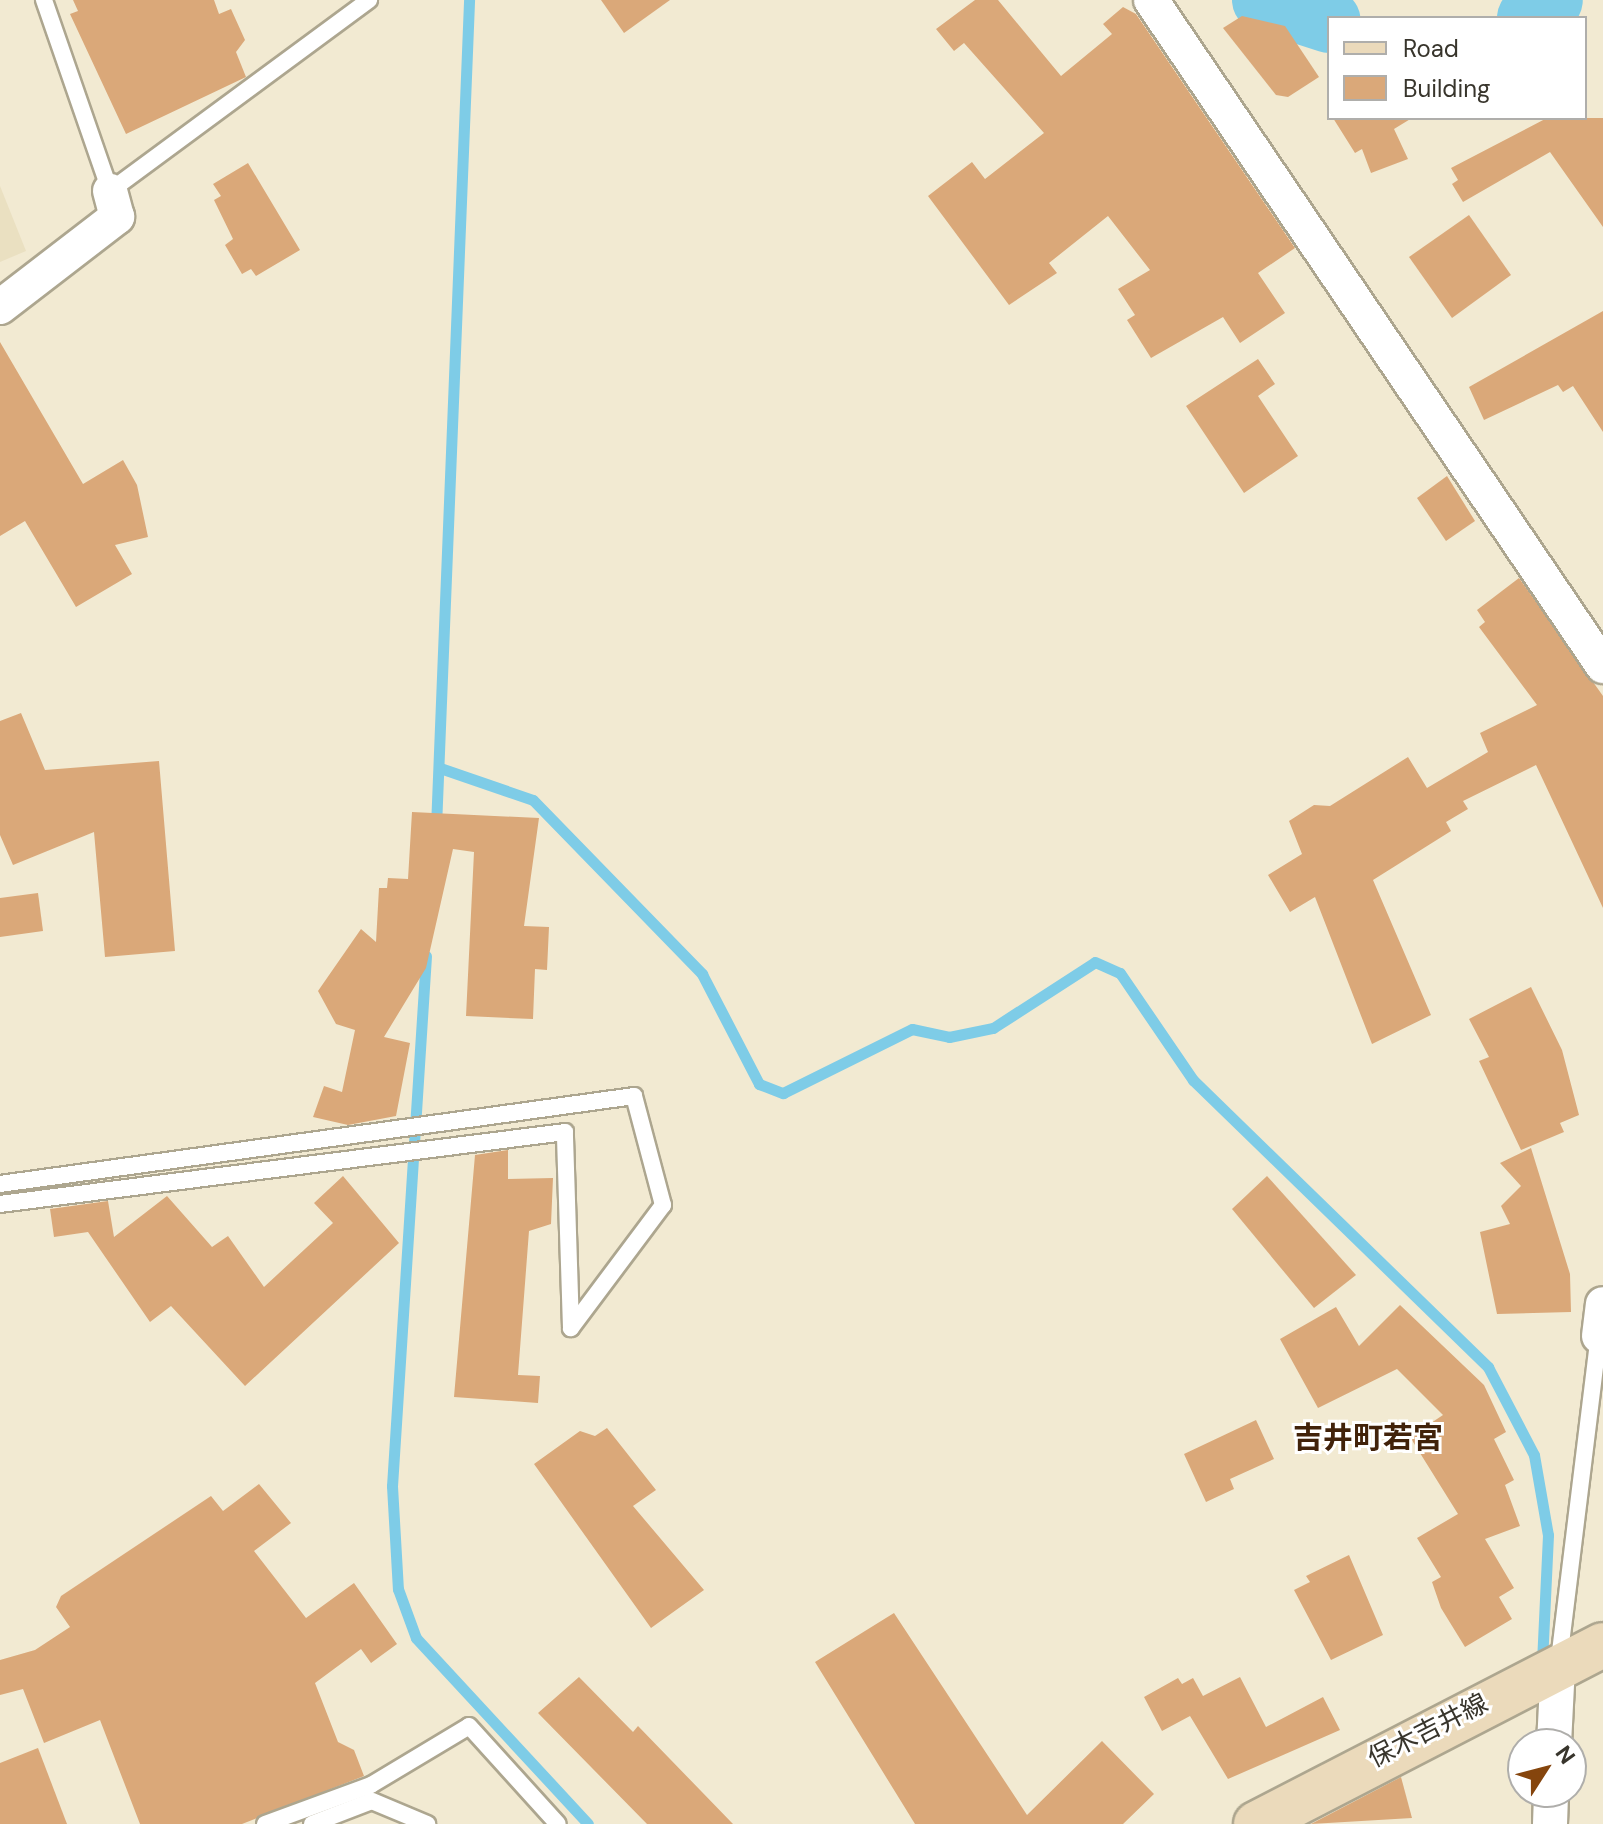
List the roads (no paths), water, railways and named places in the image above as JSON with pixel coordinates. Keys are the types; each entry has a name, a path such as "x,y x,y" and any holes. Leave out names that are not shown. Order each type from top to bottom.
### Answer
{"main road":[{"name":"保木吉井線","path":"1256,1824 1510,1688 1603,1645"}],"street":[{"path":"1151,0 1603,666"},
{"path":"0,307 117,217 110,191"},
{"path":"1555,1728 1558,1666"}],"lane":[{"path":"44,0 110,191 369,0"},
{"path":"0,1184 369,1136 634,1096 663,1205 571,1328 565,1132 0,1204"},
{"path":"1558,1666 1601,1320"},
{"path":"265,1824 371,1785 469,1726 558,1824"},
{"path":"312,1824 372,1801 427,1824"}],"waterway":[{"path":"436,827 469,0"},
{"path":"1264,0 1327,20"},
{"path":"1531,16 1551,0"},
{"path":"440,768 533,800 702,974 759,1084 783,1093 912,1029 949,1037 993,1028 1095,962 1120,973 1193,1080 1488,1367 1534,1455 1548,1535 1542,1663"},
{"path":"426,956 392,1486 398,1589 416,1638 588,1824"}],"district":[{"name":"吉井町若宮","path":"1368,1438"}]}
